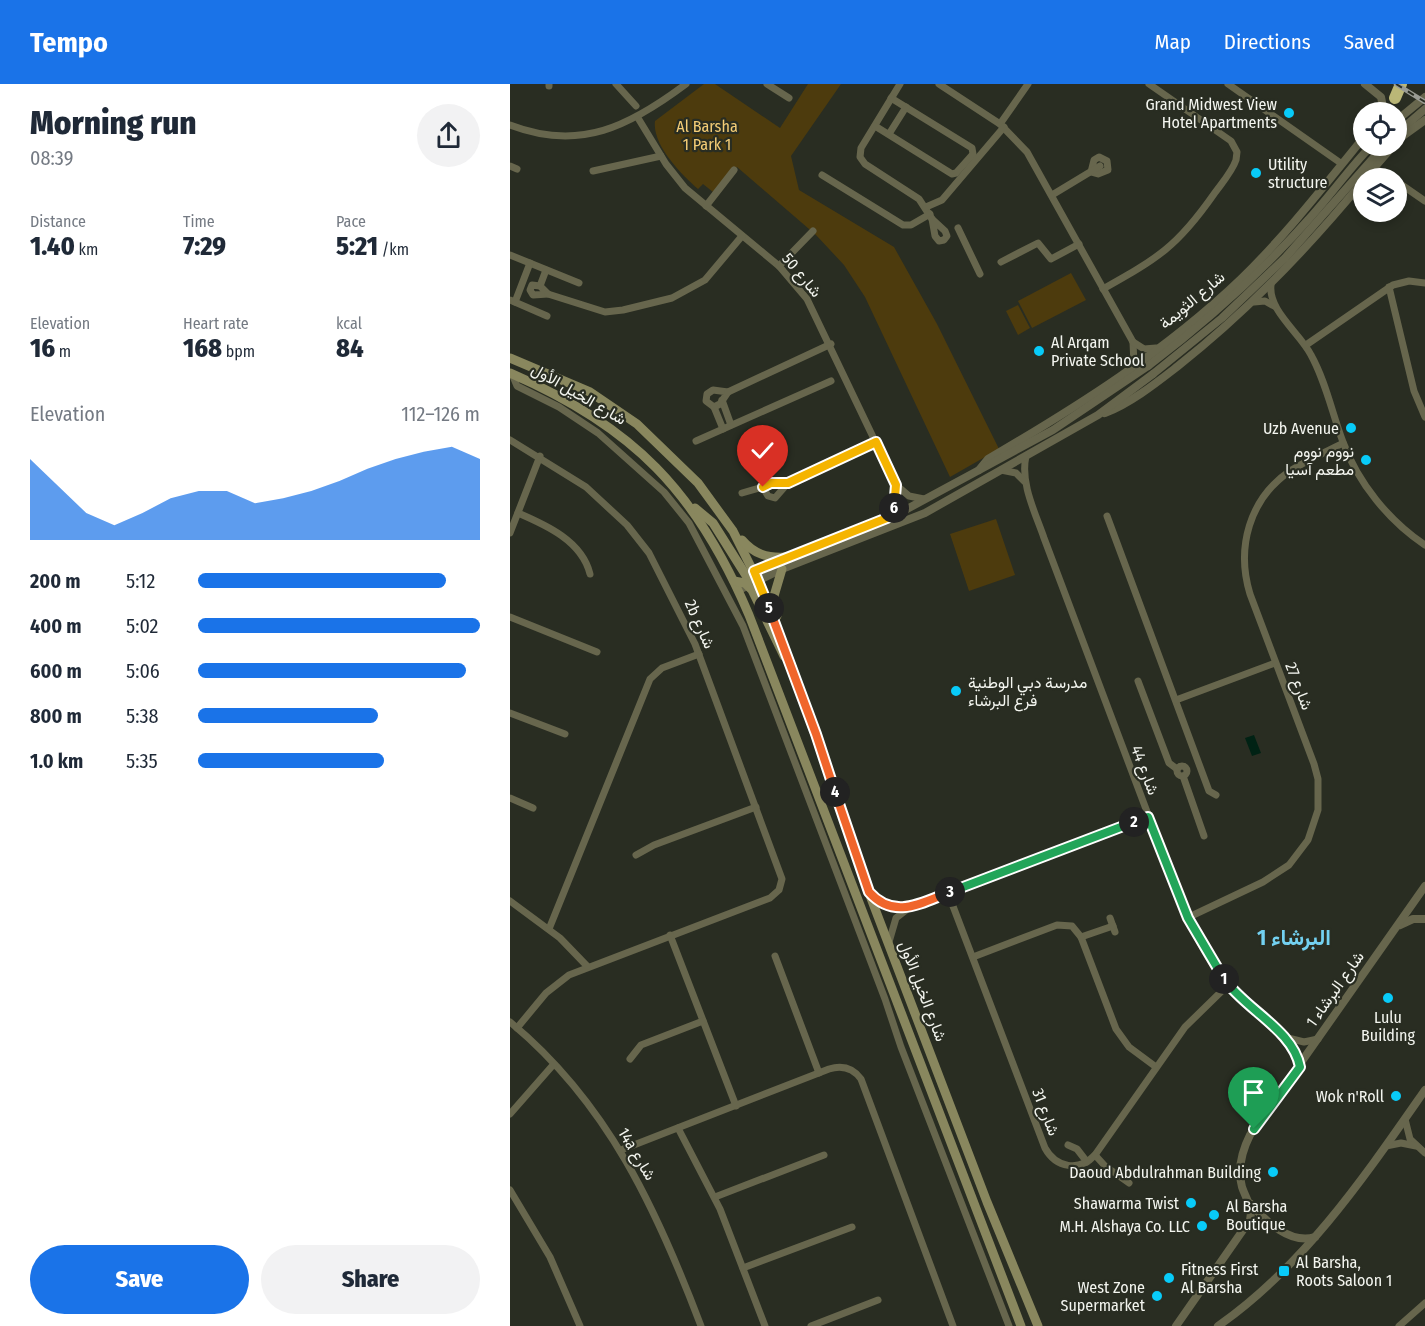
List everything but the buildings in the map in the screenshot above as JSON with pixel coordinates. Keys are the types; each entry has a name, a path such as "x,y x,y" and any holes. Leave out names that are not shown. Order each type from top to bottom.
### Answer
{"highway":[{"path":"1395,98 1401,84"}],"main road":[{"name":"شارع الخيل الأول","path":"510,358 590,392 637,424 698,483 733,531 791,664 869,892 987,1202 1038,1326"},
{"name":"شارع الخيل الأول","path":"511,373 558,396 615,431 657,466 692,507 734,581 743,588 786,711 930,1092 1022,1324"},
{"path":"692,507 713,523 753,576"},
{"path":"733,531 752,551 764,556 785,557"},
{"path":"782,569 774,601 783,645"},
{"path":"743,588 776,645 791,664"},
{"path":"781,725 786,711"},
{"path":"918,1085 930,1092"}],"street":[{"path":"616,84 636,106"},
{"path":"510,125 538,133 572,135 605,130 638,118 686,84"},
{"path":"767,84 789,98"},
{"path":"900,84 860,151 863,162 915,196 929,213 936,239 943,241 959,231 980,274"},
{"path":"939,84 1002,126 1032,159 1133,342 1134,364"},
{"path":"822,175 903,225 911,225 929,213 942,200 1002,126 1029,84"},
{"path":"1104,289 1151,262 1179,240 1191,227 1236,160 1237,152 1231,141 1149,84"},
{"path":"1228,84 1342,164"},
{"path":"1365,84 1381,97 1382,102"},
{"path":"1407,112 1425,97"},
{"path":"875,126 952,174 957,172 974,153 972,148 891,98"},
{"path":"1392,102 1395,98"},
{"path":"889,135 906,107"},
{"path":"1407,125 1425,109"},
{"name":"شارع 50","path":"638,118 678,180 779,266 807,299 831,344 896,485"},
{"path":"1407,134 1425,120"},
{"name":"شارع الثويمة","path":"979,470 988,459 1082,403 1225,294 1316,198 1353,150"},
{"path":"593,171 661,156"},
{"path":"1150,370 1255,276 1310,219 1363,156"},
{"path":"1150,370 1222,318 1285,258 1375,156"},
{"name":"شارع الثويمة","path":"1374,168 1384,156"},
{"path":"1381,160 1383,168"},
{"path":"1052,195 1101,166"},
{"path":"706,206 734,170"},
{"path":"1407,188 1425,201"},
{"name":"شارع الثويمة","path":"734,581 782,569 913,519 1098,415 1113,409 1161,379 1254,302 1321,231 1353,193"},
{"path":"1316,198 1321,212 1336,213"},
{"path":"1301,214 1311,213 1317,217 1321,231"},
{"path":"779,266 813,231"},
{"path":"536,296 548,294 605,312 672,298 705,280 742,236"},
{"path":"1001,262 1038,243 1051,259 1079,244"},
{"path":"510,255 579,283"},
{"path":"530,263 512,301 547,316"},
{"path":"540,285 546,270"},
{"path":"1306,345 1389,287 1405,282 1425,283"},
{"path":"536,296 530,288 534,285 540,285 548,294"},
{"path":"1271,285 1270,295 1276,308 1306,345 1319,370 1343,443 1359,474 1376,500 1399,524 1425,545"},
{"path":"1389,287 1391,306 1414,391 1425,417"},
{"path":"1378,295 1391,306"},
{"path":"531,309 536,296"},
{"path":"1254,302 1265,302 1276,308"},
{"path":"1133,342 1144,349 1156,348"},
{"path":"714,407 728,393 831,344"},
{"name":"شارع الثويمة","path":"1098,415 1150,370"},
{"name":"شارع الثويمة","path":"743,588 753,576 785,557 887,518 925,499 1073,418 1150,370"},
{"path":"511,373 518,386 559,407 605,438 654,482 681,512 733,603 1010,1326"},
{"path":"696,441 831,381"},
{"path":"723,429 714,407 706,403 709,392 728,393"},
{"path":"722,400 731,425"},
{"name":"2b شارع","path":"510,440 540,456 592,491 635,534 660,573 699,654 782,879 779,890 770,898 670,935"},
{"path":"766,486 767,495 775,498 788,483 876,442"},
{"name":"شارع 27","path":"1188,918 1277,874 1300,853 1314,826 1318,810 1318,779 1246,580 1244,550 1250,522 1263,498 1280,479 1299,466 1343,443"},
{"path":"510,533 540,456"},
{"name":"شارع 44","path":"1026,456 1023,468 1026,483 1064,593 1188,918 1206,953 1228,985 1286,1037 1295,1048 1300,1067"},
{"path":"1000,470 1016,473 1026,483"},
{"path":"742,493 771,483 788,483"},
{"path":"896,485 909,496 925,499"},
{"path":"887,518 896,503 896,485"},
{"path":"518,513 563,537 580,555 590,574"},
{"path":"1107,516 1209,791 1216,795"},
{"path":"510,618 597,652"},
{"path":"549,929 651,679 662,668 699,654"},
{"path":"1176,700 1275,663"},
{"path":"1138,681 1169,762 1177,769 1181,766 1185,772 1204,836"},
{"path":"510,713 565,734"},
{"path":"1185,772 1200,765"},
{"path":"510,798 533,808"},
{"path":"636,855 654,845 756,807"},
{"path":"869,892 886,906 898,909 910,907 1148,817"},
{"name":"شارع البرشاء 1","path":"1176,1326 1248,1223 1251,1212 1240,1175 1244,1148 1254,1129 1300,1067 1425,886"},
{"name":"شارع 31","path":"948,893 1048,1153 1064,1165 1076,1166 1087,1162"},
{"path":"510,901 549,929 587,966"},
{"path":"889,944 893,922 910,907"},
{"path":"1081,937 1114,929 1110,918"},
{"path":"1398,926 1413,920 1425,919"},
{"path":"973,957 1062,924 1072,926 1081,937 1116,1029 1129,1047 1156,1067"},
{"path":"517,1028 553,986 587,966 670,935 736,1106"},
{"path":"775,956 819,1073"},
{"path":"1068,1145 1078,1150 1087,1162 1095,1155 1190,1020 1228,985"},
{"path":"630,1059 641,1044 703,1020"},
{"name":"14a شارع","path":"510,1022 554,1065 588,1105 621,1150 663,1228 701,1326"},
{"path":"1286,1037 1304,1042 1319,1039"},
{"path":"510,1114 554,1065"},
{"path":"621,1150 819,1073 834,1068 849,1069 861,1079 954,1326"},
{"path":"1221,1325 1273,1281 1316,1236 1386,1146 1425,1090"},
{"path":"1405,1119 1407,1132 1416,1146 1425,1153"},
{"path":"678,1128 715,1197 765,1326"},
{"path":"1386,1146 1401,1143 1416,1146"},
{"path":"715,1197 824,1155"},
{"path":"1095,1155 1105,1166 1130,1183"},
{"path":"510,1190 550,1257 580,1326"},
{"path":"1248,1201 1264,1217 1292,1237 1304,1239 1316,1236"},
{"path":"743,1269 852,1227"},
{"path":"811,1326 878,1300"},
{"path":"1399,1326 1425,1303"}],"green space":[{"name":"Al Barsha 1 Park 1","path":"704,84 715,84 780,128 808,84 841,84 791,156 799,190 894,247 937,324 999,449 950,477 865,297 844,265 816,235 737,167 713,192 703,184 698,189 676,167 658,140 655,121"},
{"path":"1071,273 1086,300 1032,328 1018,301"},
{"path":"1018,305 1030,328 1018,335 1006,311"},
{"path":"996,519 1015,575 969,591 950,534"}],"shaded area":[{"path":"1254,735 1261,753 1252,756 1245,738"}],"railway":[{"path":"1396,84 1425,102"}],"place":[{"name":"Grand Midwest View Hotel Apartments","path":"1289,113"},
{"name":"Utility structure","path":"1256,173"},
{"name":"Al Arqam Private School","path":"1039,351"},
{"name":"Uzb Avenue","path":"1351,428"},
{"name":"نووم نووم مطعم آسيا","path":"1366,460"},
{"name":"مدرسة دبي الوطنية فرع البرشاء","path":"956,691"},
{"name":"Lulu Building","path":"1388,998"},
{"name":"Wok n'Roll","path":"1396,1096"},
{"name":"Daoud Abdulrahman Building","path":"1273,1172"},
{"name":"Shawarma Twist","path":"1191,1203"},
{"name":"Al Barsha Boutique","path":"1214,1215"},
{"name":"M.H. Alshaya Co. LLC","path":"1202,1226"},
{"name":"Al Barsha, Roots Saloon 1","path":"1284,1271"},
{"name":"Fitness First Al Barsha","path":"1169,1278"},
{"name":"West Zone Supermarket","path":"1157,1296"}],"district":[{"name":"البرشاء 1","path":"1294,937"}],"route":[{"path":"763,487 771,483 788,483 876,442 896,485 896,503 887,518 754,571 791,664 869,892 886,906 898,909 910,907 1148,817 1181,903 1206,953 1228,985 1257,1014 1286,1037 1298,1054 1300,1067 1254,1129"}]}
